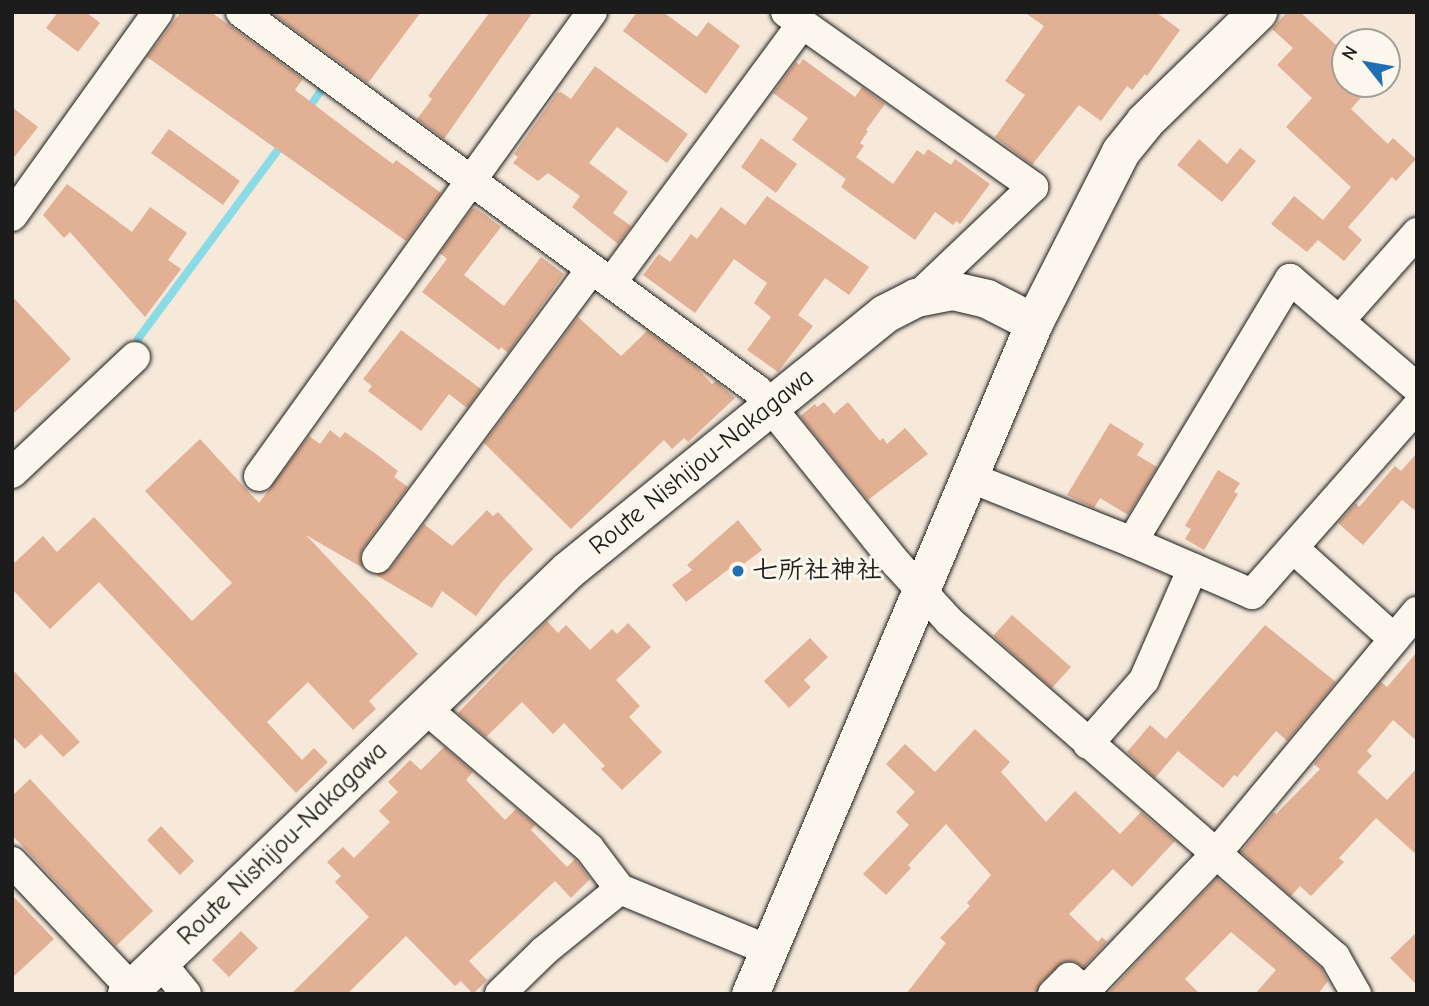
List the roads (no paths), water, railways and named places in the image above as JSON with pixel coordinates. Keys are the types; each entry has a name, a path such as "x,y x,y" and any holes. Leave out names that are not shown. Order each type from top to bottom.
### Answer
{"main road":[{"path":"1034,323 1121,152 1145,122 1258,12"},
{"name":"Route Nishijou-Nakagawa","path":"129,991 569,570 885,314 916,299 953,291 987,299 1034,323"}],"street":[{"path":"12,216 158,12"},
{"path":"241,12 757,390 920,590 949,621 1335,957 1356,994"},
{"path":"259,476 592,12"},
{"path":"377,558 601,276 794,18 1032,187 916,299"},
{"path":"1339,321 1417,233"},
{"path":"1132,542 1290,279 1417,388"},
{"path":"750,994 1034,323"},
{"path":"12,473 135,357"},
{"path":"970,477 1252,594 1417,407"},
{"path":"1293,548 1394,639"},
{"path":"1088,744 1144,680 1193,568"},
{"path":"1053,994 1069,978 1088,992 1215,855 1417,612"},
{"path":"425,709 589,848 620,889 768,950"},
{"path":"12,862 129,991"},
{"path":"499,994 544,951 620,889"},
{"path":"160,962 186,994"}],"waterway":[{"path":"306,112 323,88"},
{"path":"138,339 284,142"}],"place":[{"name":"七所社神社","path":"738,571"}]}
